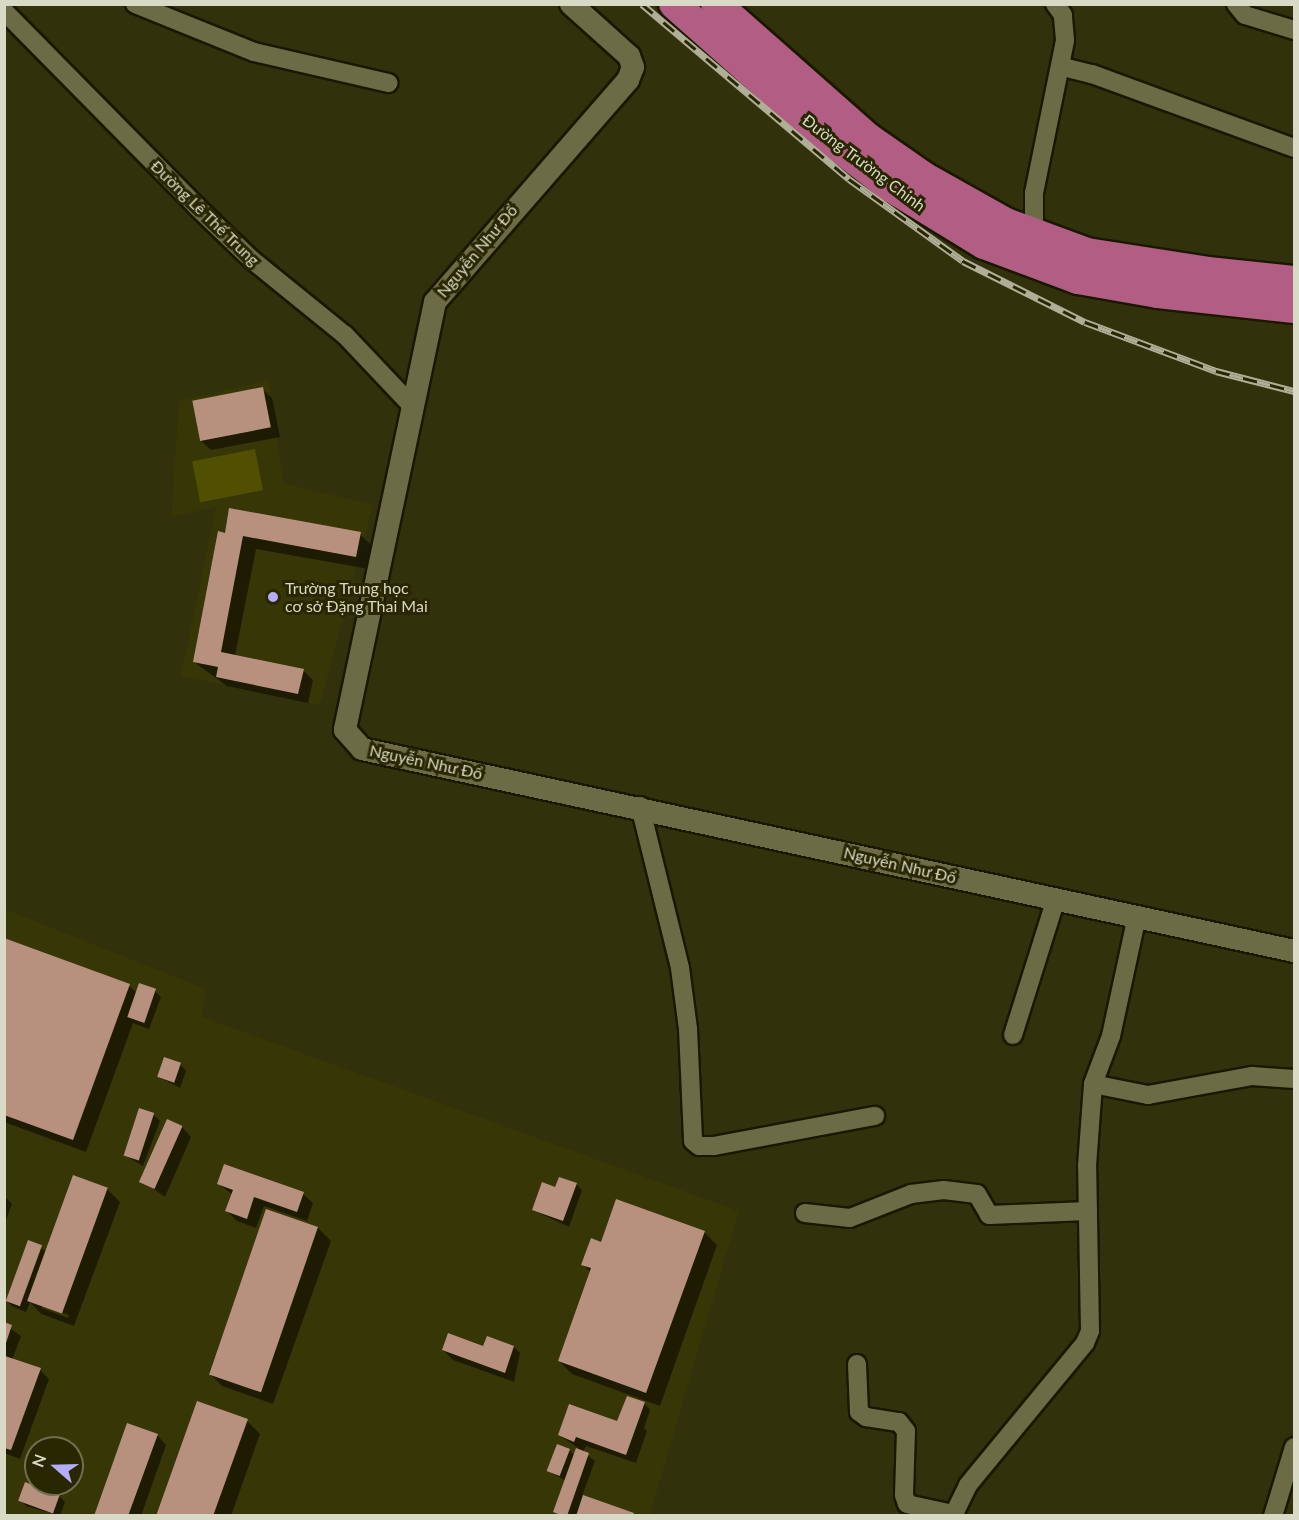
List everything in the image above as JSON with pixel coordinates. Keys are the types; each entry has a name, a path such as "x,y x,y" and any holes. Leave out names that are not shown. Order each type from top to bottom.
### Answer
{"highway":[{"name":"Đường Trường Chinh","path":"674,4 814,128 889,186 984,244 1078,279 1158,293 1294,308"},
{"name":"Đường Trường Chinh","path":"716,4 868,138 962,200 1034,234 1087,253 1208,273 1294,281"}],"street":[{"path":"135,4 254,52 388,83"},
{"name":"Nguyễn Như Đổ","path":"571,4 629,56 633,67 628,80 435,302 345,730 362,749 640,806 1294,951"},
{"path":"1034,234 1035,193 1063,67 1063,15 1055,4"},
{"path":"1236,4 1245,15 1294,30"},
{"name":"Đường Lê Thế Trung","path":"4,11 196,206 251,259 345,335 413,407"},
{"path":"1063,67 1103,77 1294,148"},
{"path":"640,806 680,968 688,1029 693,1141 699,1146 714,1146 874,1116"},
{"path":"1013,1035 1056,899"},
{"path":"857,1364 859,1412 866,1417 899,1422 906,1431 904,1496 907,1504 953,1515 968,1485 1085,1343 1090,1331 1087,1166 1093,1084 1111,1036 1137,916"},
{"path":"1093,1084 1148,1095 1243,1077 1294,1079"},
{"path":"805,1213 850,1218 911,1194 944,1190 977,1194 989,1215 1089,1211"},
{"path":"1274,1515 1294,1446"}],"shaded area":[{"name":"Trường Trung học cơ sở Đặng Thai Mai","path":"269,380 283,483 373,505 320,705 181,676 216,507 171,517 179,401"},
{"path":"255,449 263,490 200,502 192,461"},
{"path":"4,909 206,989 202,1017 739,1211 650,1515 5,1515"}],"building":[{"path":"263,387 271,427 200,441 192,401"},
{"path":"229,508 361,532 356,557 243,536 221,652 304,669 298,694 216,677 218,667 193,662 218,531 225,533"},
{"path":"4,938 130,984 73,1140 4,1115"},
{"path":"139,983 156,989 144,1023 127,1017"},
{"path":"164,1057 181,1063 174,1083 157,1077"},
{"path":"139,1108 154,1113 139,1160 124,1156"},
{"path":"167,1119 183,1126 154,1189 139,1182"},
{"path":"224,1164 304,1192 297,1212 254,1197 247,1219 225,1211 233,1190 217,1184"},
{"path":"73,1175 108,1188 62,1314 27,1301"},
{"path":"559,1177 577,1183 563,1221 532,1210 542,1182 555,1187"},
{"path":"616,1199 705,1231 646,1393 558,1361 591,1268 581,1265 591,1238 601,1242"},
{"path":"266,1209 318,1227 261,1392 209,1374"},
{"path":"28,1240 42,1245 20,1306 6,1301"},
{"path":"4,1322 12,1325 5,1346 4,1346"},
{"path":"448,1333 483,1346 487,1336 514,1346 505,1373 442,1350"},
{"path":"5,1356 41,1368 11,1450 4,1448"},
{"path":"627,1396 645,1402 626,1455 576,1437 574,1442 558,1435 569,1404 617,1421"},
{"path":"197,1401 248,1419 213,1516 156,1516"},
{"path":"127,1423 158,1434 128,1516 94,1516"},
{"path":"557,1444 570,1449 560,1476 547,1471"},
{"path":"576,1448 589,1453 567,1516 563,1516 553,1512"},
{"path":"24,1485 24,1496 59,1496 53,1513 18,1501"},
{"path":"583,1495 634,1513 633,1516 576,1516"}],"railway":[{"path":"642,4 849,179 963,261 1085,322 1216,371 1294,391"}],"place":[{"name":"Trường Trung học cơ sở Đặng Thai Mai","path":"273,597"}]}
